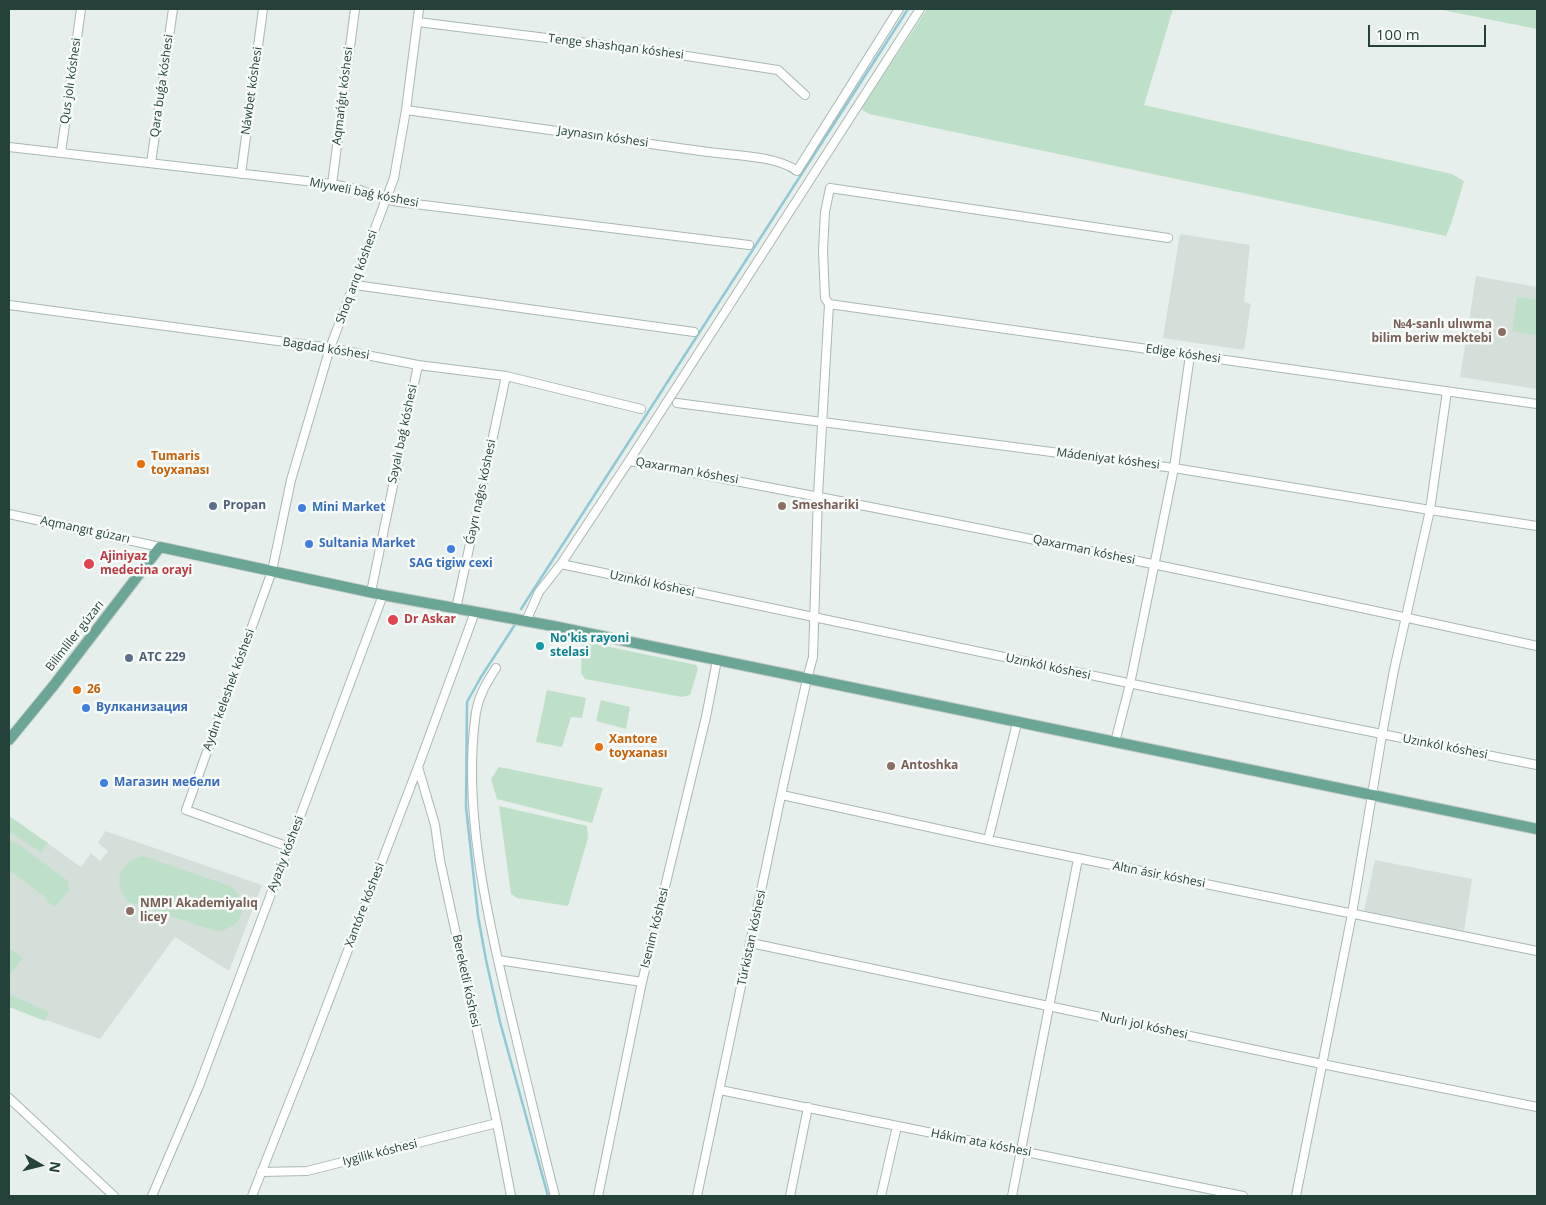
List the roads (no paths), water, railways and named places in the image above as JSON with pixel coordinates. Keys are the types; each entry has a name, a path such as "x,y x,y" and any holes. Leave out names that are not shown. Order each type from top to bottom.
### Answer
{"main road":[{"path":"160,547 383,595 526,621 1537,829"},
{"name":"Bilimliler gúzarı","path":"9,740 54,685 160,547"}],"street":[{"name":"Qus jolı kóshesi","path":"61,153 81,9"},
{"name":"Qara buǵa kóshesi","path":"151,163 173,9"},
{"name":"Náwbet kóshesi","path":"241,174 263,9"},
{"name":"Aqmańǵıt kóshesi","path":"332,184 355,9"},
{"name":"Shoq arıq kóshesi","path":"272,571 292,480 330,348 394,178 406,110 419,9"},
{"name":"Jaynasın kóshesi","path":"406,110 757,158 789,165 796,171 899,9"},
{"path":"526,621 539,592 561,564 629,461 920,9"},
{"name":"Tenge shashqan kóshesi","path":"418,22 667,53 778,70 805,95"},
{"name":"Miyweli baǵ kóshesi","path":"9,147 332,184 400,202 750,245"},
{"name":"Túrkistan kóshesi","path":"697,1196 813,657 818,495 828,304 825,298 823,251 825,212 830,188 1168,238"},
{"path":"355,285 694,332"},
{"name":"Edige kóshesi","path":"828,304 1537,404"},
{"name":"Bagdad kóshesi","path":"9,305 330,348 418,365 506,376 641,409"},
{"path":"1115,742 1130,684 1174,468 1190,354"},
{"name":"Sayalı baǵ kóshesi","path":"371,592 418,365"},
{"name":"Ǵayrı naǵıs kóshesi","path":"456,608 506,376"},
{"path":"1296,1196 1352,914 1382,735 1430,510 1447,391"},
{"name":"Mádeniyat kóshesi","path":"678,403 1174,468 1537,526"},
{"name":"Qaxarman kóshesi","path":"629,461 818,495 1154,564 1537,646"},
{"name":"Aqmangıt gúzarı","path":"9,514 160,547"},
{"name":"Uzınkól kóshesi","path":"561,564 1130,684 1537,765"},
{"name":"Aydın keleshek kóshesi","path":"272,571 186,810 289,847"},
{"name":"Ayaziy kóshesi","path":"152,1196 199,1086 383,595"},
{"name":"Xantóre kóshesi","path":"252,1196 418,767 475,612"},
{"name":"Isenim kóshesi","path":"598,1196 642,982 706,717 717,660"},
{"path":"496,668 483,688 476,711 472,791 482,882 498,960 555,1196"},
{"path":"988,840 1018,722"},
{"name":"Bereketli kóshesi","path":"418,767 435,825 440,860 511,1196"},
{"name":"Altın ásir kóshesi","path":"782,795 1078,859 1537,951"},
{"path":"1012,1196 1078,859"},
{"name":"Nurlı jol kóshesi","path":"751,943 1322,1064 1537,1107"},
{"path":"498,960 642,982"},
{"name":"Hákim ata kóshesi","path":"720,1090 1243,1196"},
{"path":"9,1098 114,1196"},
{"path":"790,1196 808,1107"},
{"name":"Iygilik kóshesi","path":"261,1172 307,1171 497,1123"},
{"path":"881,1196 897,1126"}],"waterway":[{"path":"521,609 908,9"},
{"path":"516,623 467,702 466,807 478,916 486,960 500,1022 548,1196"}],"place":[{"name":"№4-sanlı ulıwma bilim beriw mektebi","path":"1502,332"},
{"name":"Tumaris toyxanası","path":"141,464"},
{"name":"Propan","path":"213,506"},
{"name":"Smeshariki","path":"782,506"},
{"name":"Mini Market","path":"302,508"},
{"name":"Sultania Market","path":"309,544"},
{"name":"SAG tigiw cexi","path":"451,549"},
{"name":"Ajiniyaz medecina orayi","path":"89,564"},
{"name":"Dr Askar","path":"393,620"},
{"name":"No'kis rayoni stelasi","path":"540,646"},
{"name":"АТС 229","path":"129,658"},
{"name":"26","path":"77,690"},
{"name":"Вулканизация","path":"86,708"},
{"name":"Xantore toyxanası","path":"599,747"},
{"name":"Antoshka","path":"891,766"},
{"name":"Магазин мебели","path":"104,783"},
{"name":"NMPI Akademiyalıq licey","path":"130,911"}]}
